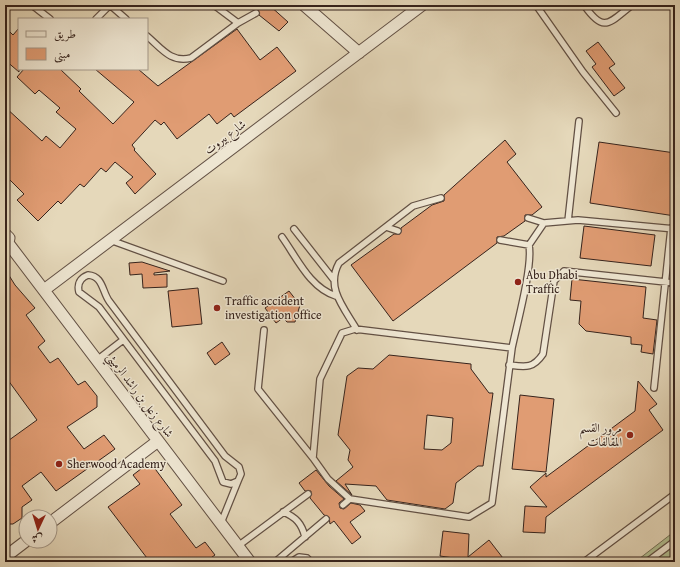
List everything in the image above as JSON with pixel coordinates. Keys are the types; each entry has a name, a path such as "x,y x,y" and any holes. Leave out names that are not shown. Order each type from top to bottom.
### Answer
{"street":[{"path":"304,5 359,53"},
{"name":"شارع بيروت","path":"44,290 422,5"},
{"name":"شارع زعل بن راشد الرميثي","path":"6,241 250,562"},
{"path":"58,517 158,441"},
{"path":"5,557 18,547"}],"lane":[{"path":"32,5 49,18"},
{"path":"97,18 110,5 125,18"},
{"path":"214,5 238,23"},
{"path":"536,5 583,72 616,114"},
{"path":"584,5 593,18 598,22 609,22 632,5"},
{"path":"148,37 174,59 182,60 190,58 238,23 256,13"},
{"path":"568,221 579,120"},
{"path":"357,330 336,296 334,280 339,263 412,206 441,198"},
{"path":"528,218 544,224 568,221 673,229 665,281 654,388"},
{"path":"264,330 258,389 313,458 326,480 350,499 469,517 492,503 509,365 526,282 530,252 529,245 544,224"},
{"path":"386,227 398,231"},
{"path":"294,228 334,280"},
{"path":"282,237 314,283 324,291 336,296"},
{"path":"110,240 223,281"},
{"path":"500,240 529,245"},
{"path":"509,365 525,367 537,363 543,354 554,281 559,274 564,271 675,283"},
{"path":"221,523 241,474 239,467 225,456 109,301 99,280 92,276 84,277 79,283 79,292 99,308 215,461 224,482 231,484 238,481"},
{"path":"313,458 320,379 342,333 357,330 512,348"},
{"path":"97,360 123,340"},
{"path":"238,546 308,494"},
{"path":"584,562 675,494"},
{"path":"343,505 350,499"},
{"path":"284,512 296,519 303,530 305,537"},
{"path":"275,562 326,519"},
{"path":"647,562 675,541"},
{"path":"291,562 299,557 307,558 311,562"}],"green space":[{"path":"675,531 675,562 635,562"}],"building":[{"path":"247,5 269,5 288,22 279,31 259,15 258,10 253,10"},
{"path":"5,27 13,35 18,29 19,72 5,60"},
{"path":"237,29 260,60 277,47 296,71 234,117 231,113 217,124 209,114 177,139 164,122 161,125 155,120 132,145 135,149 134,150 156,174 135,194 126,183 133,177 115,162 106,172 101,168 84,187 80,184 61,204 58,201 38,221 17,200 24,194 5,175 5,107 42,141 46,136 60,148 76,129 56,112 60,108 39,90 35,94 17,77 23,70 61,70 81,89 79,91 113,124 134,102 96,70 139,70 158,86"},
{"path":"598,42 615,64 609,68 625,88 614,96 592,67 596,64 586,51"},
{"path":"505,140 516,154 507,162 542,207 532,215 525,215 525,221 504,236 497,237 497,243 393,321 351,265 394,234 400,234 401,228 432,205 444,201 444,195"},
{"path":"599,142 675,153 675,216 590,203"},
{"path":"584,226 655,235 651,266 580,258"},
{"path":"142,262 170,271 154,273 154,275 167,274 167,287 143,288 142,274 130,275 129,263"},
{"path":"5,269 15,285 35,308 26,315 45,341 38,347 50,363 58,358 78,385 85,381 97,396 97,407 67,427 84,449 104,435 115,449 56,491 41,472 22,486 32,500 22,507 22,509 18,509 18,521 13,524 5,524 5,443 37,420 5,376"},
{"path":"572,279 646,287 643,318 657,320 653,354 641,352 642,345 631,344 631,337 586,331 579,324 581,301 570,300"},
{"path":"198,288 202,324 172,327 168,291"},
{"path":"289,291 300,305 295,322 287,322 283,318 276,323 265,308"},
{"path":"222,342 230,354 215,365 207,353"},
{"path":"389,355 471,364 471,369 489,393 493,393 483,466 478,466 456,483 453,503 445,509 387,500 376,486 345,484 352,495 336,481 353,467 348,460 350,450 338,435 347,376 358,368 373,369","holes":["427,415 453,418 451,443 442,450 424,449"]},
{"path":"638,381 657,404 649,410 663,430 546,517 545,533 523,532 525,506 547,507 530,487 546,473 546,477 635,411"},
{"path":"520,395 554,399 546,472 512,469"},
{"path":"150,462 182,505 170,514 196,548 205,542 215,555 205,562 150,562 108,507 140,484 133,475"},
{"path":"316,470 329,486 344,499 339,503 340,508 344,509 351,503 360,505 365,511 350,522 361,537 352,544 334,521 330,524 329,517 324,515 310,498 311,491 305,491 299,483"},
{"path":"443,531 469,534 468,557 489,540 506,562 454,562 454,558 440,556"}],"place":[{"name":"Abu Dhabi Traffic","path":"518,282"},
{"name":"Traffic accident investigation office","path":"217,308"},
{"name":"مرور القسم المقالفات","path":"630,435"},
{"name":"Sherwood Academy","path":"59,464"}]}
